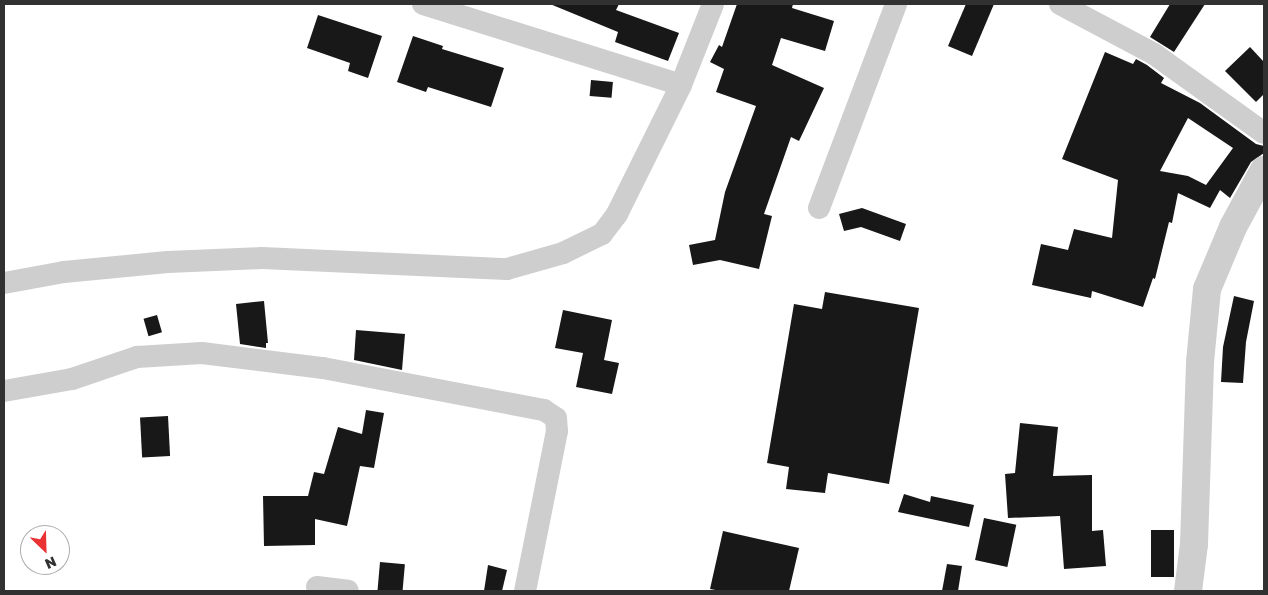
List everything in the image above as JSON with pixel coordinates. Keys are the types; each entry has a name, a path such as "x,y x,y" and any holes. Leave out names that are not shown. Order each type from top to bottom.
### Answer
{"street":[{"path":"423,4 682,85"},
{"path":"4,283 64,272 168,262 262,258 507,269 563,253 602,234 617,214 682,85 713,4"},
{"path":"819,208 896,4"},
{"path":"1060,4 1154,54 1264,133"},
{"path":"1188,591 1194,544 1200,362 1207,289 1233,227 1264,170"},
{"path":"4,391 72,379 137,357 202,353 324,368 544,410 556,418 556,431 525,591"},
{"path":"317,587 348,591"}],"building":[{"path":"550,4 619,4 616,10 679,33 668,61 615,42 618,32"},
{"path":"737,4 793,4 792,8 834,21 825,51 781,38 772,65 824,88 799,141 791,137 764,214 772,216 759,269 720,260 693,265 689,245 715,240 725,192 756,106 716,92 724,69 710,62 719,45 722,47"},
{"path":"966,4 994,4 972,56 948,46"},
{"path":"1170,4 1205,4 1174,52 1150,37"},
{"path":"318,15 382,36 368,78 348,71 350,63 307,48"},
{"path":"413,36 443,46 442,49 504,68 491,107 428,87 426,92 397,82"},
{"path":"1250,47 1264,62 1264,94 1256,102 1225,71"},
{"path":"1105,52 1133,64 1136,59 1147,65 1164,78 1161,83 1200,103 1256,144 1264,146 1264,153 1251,162 1230,198 1220,190 1210,208 1178,193 1172,223 1169,222 1155,279 1153,278 1143,307 1092,291 1091,298 1032,285 1041,244 1068,250 1074,229 1112,238 1118,180 1062,159","holes":["1188,118 1233,148 1206,185 1188,176 1160,171"]},
{"path":"591,80 613,82 612,98 590,96"},
{"path":"862,208 906,224 900,241 861,227 844,231 839,214"},
{"path":"825,292 919,308 889,484 828,473 825,493 786,489 789,467 767,463 794,304 822,309"},
{"path":"1234,296 1254,301 1246,342 1243,383 1221,382 1223,347"},
{"path":"264,301 268,343 266,343 266,348 240,344 236,304"},
{"path":"563,310 612,320 604,360 619,363 612,394 576,387 583,353 555,348"},
{"path":"157,315 162,332 149,336 144,319"},
{"path":"356,330 405,334 402,370 354,360"},
{"path":"366,410 384,413 374,468 360,466 347,526 315,519 315,545 264,546 263,496 308,496 314,472 324,474 338,427 362,434"},
{"path":"168,416 170,456 142,457 140,417"},
{"path":"1020,423 1058,427 1053,476 1092,475 1092,531 1103,530 1106,566 1064,569 1060,516 1008,518 1005,474 1015,473"},
{"path":"904,494 930,502 931,496 974,505 969,527 898,512"},
{"path":"984,518 1016,525 1007,567 975,560"},
{"path":"1151,530 1174,530 1174,577 1151,577"},
{"path":"723,531 799,548 789,591 721,591 710,589"},
{"path":"380,562 405,564 403,591 377,591"},
{"path":"947,564 962,566 958,591 942,591"},
{"path":"488,565 507,570 502,591 484,591"}]}
